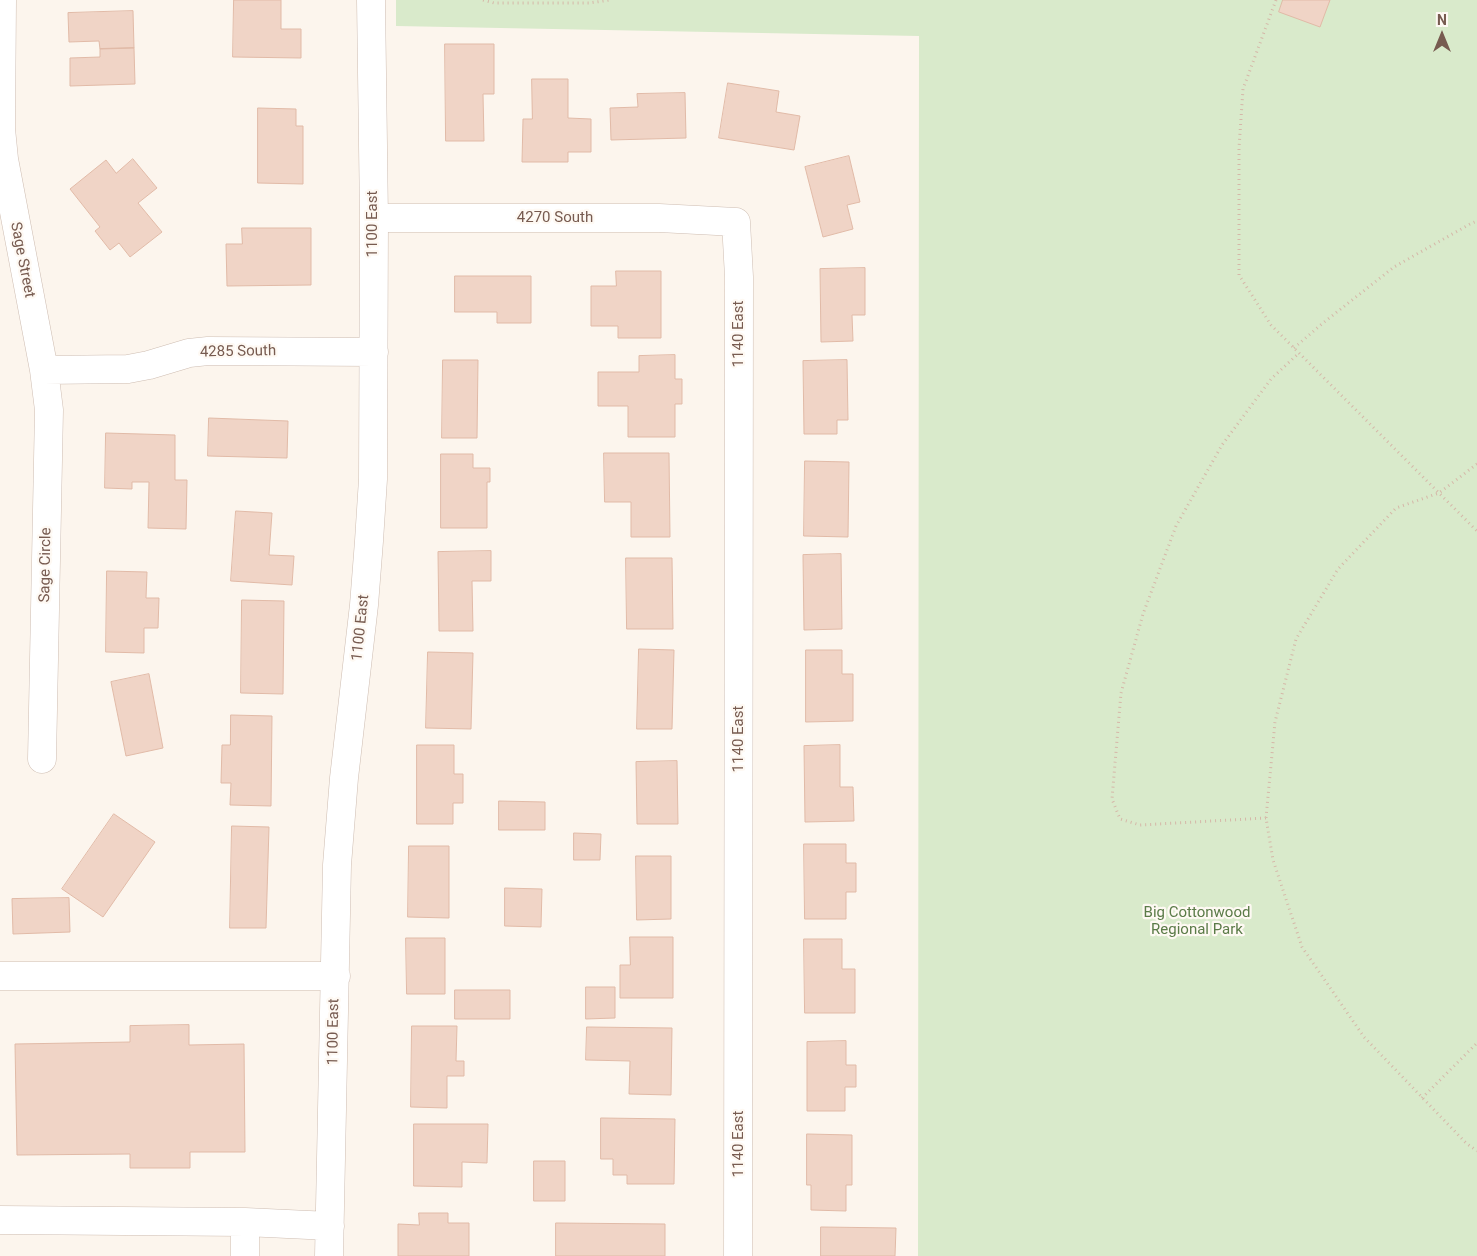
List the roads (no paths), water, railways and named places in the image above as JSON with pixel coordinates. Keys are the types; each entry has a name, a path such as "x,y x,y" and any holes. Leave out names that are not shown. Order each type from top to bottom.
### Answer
{"street":[{"name":"Sage Street","path":"2,0 1,129 4,189 44,370"},
{"name":"1100 East","path":"329,1256 337,865 344,778 364,605 373,478 374,218 371,0"},
{"name":"4270 South","path":"374,218 659,218 736,222"},
{"name":"1140 East","path":"736,222 739,277 738,1256"},
{"name":"4285 South","path":"44,370 128,369 189,353 208,351 374,352"},
{"name":"Sage Circle","path":"42,759 48,410 44,370"},
{"path":"0,976 336,976"},
{"path":"0,1220 245,1222 330,1226"},
{"path":"245,1222 245,1256"}],"park label":[{"name":"Big Cottonwood Regional Park","path":"1197,922"}]}
